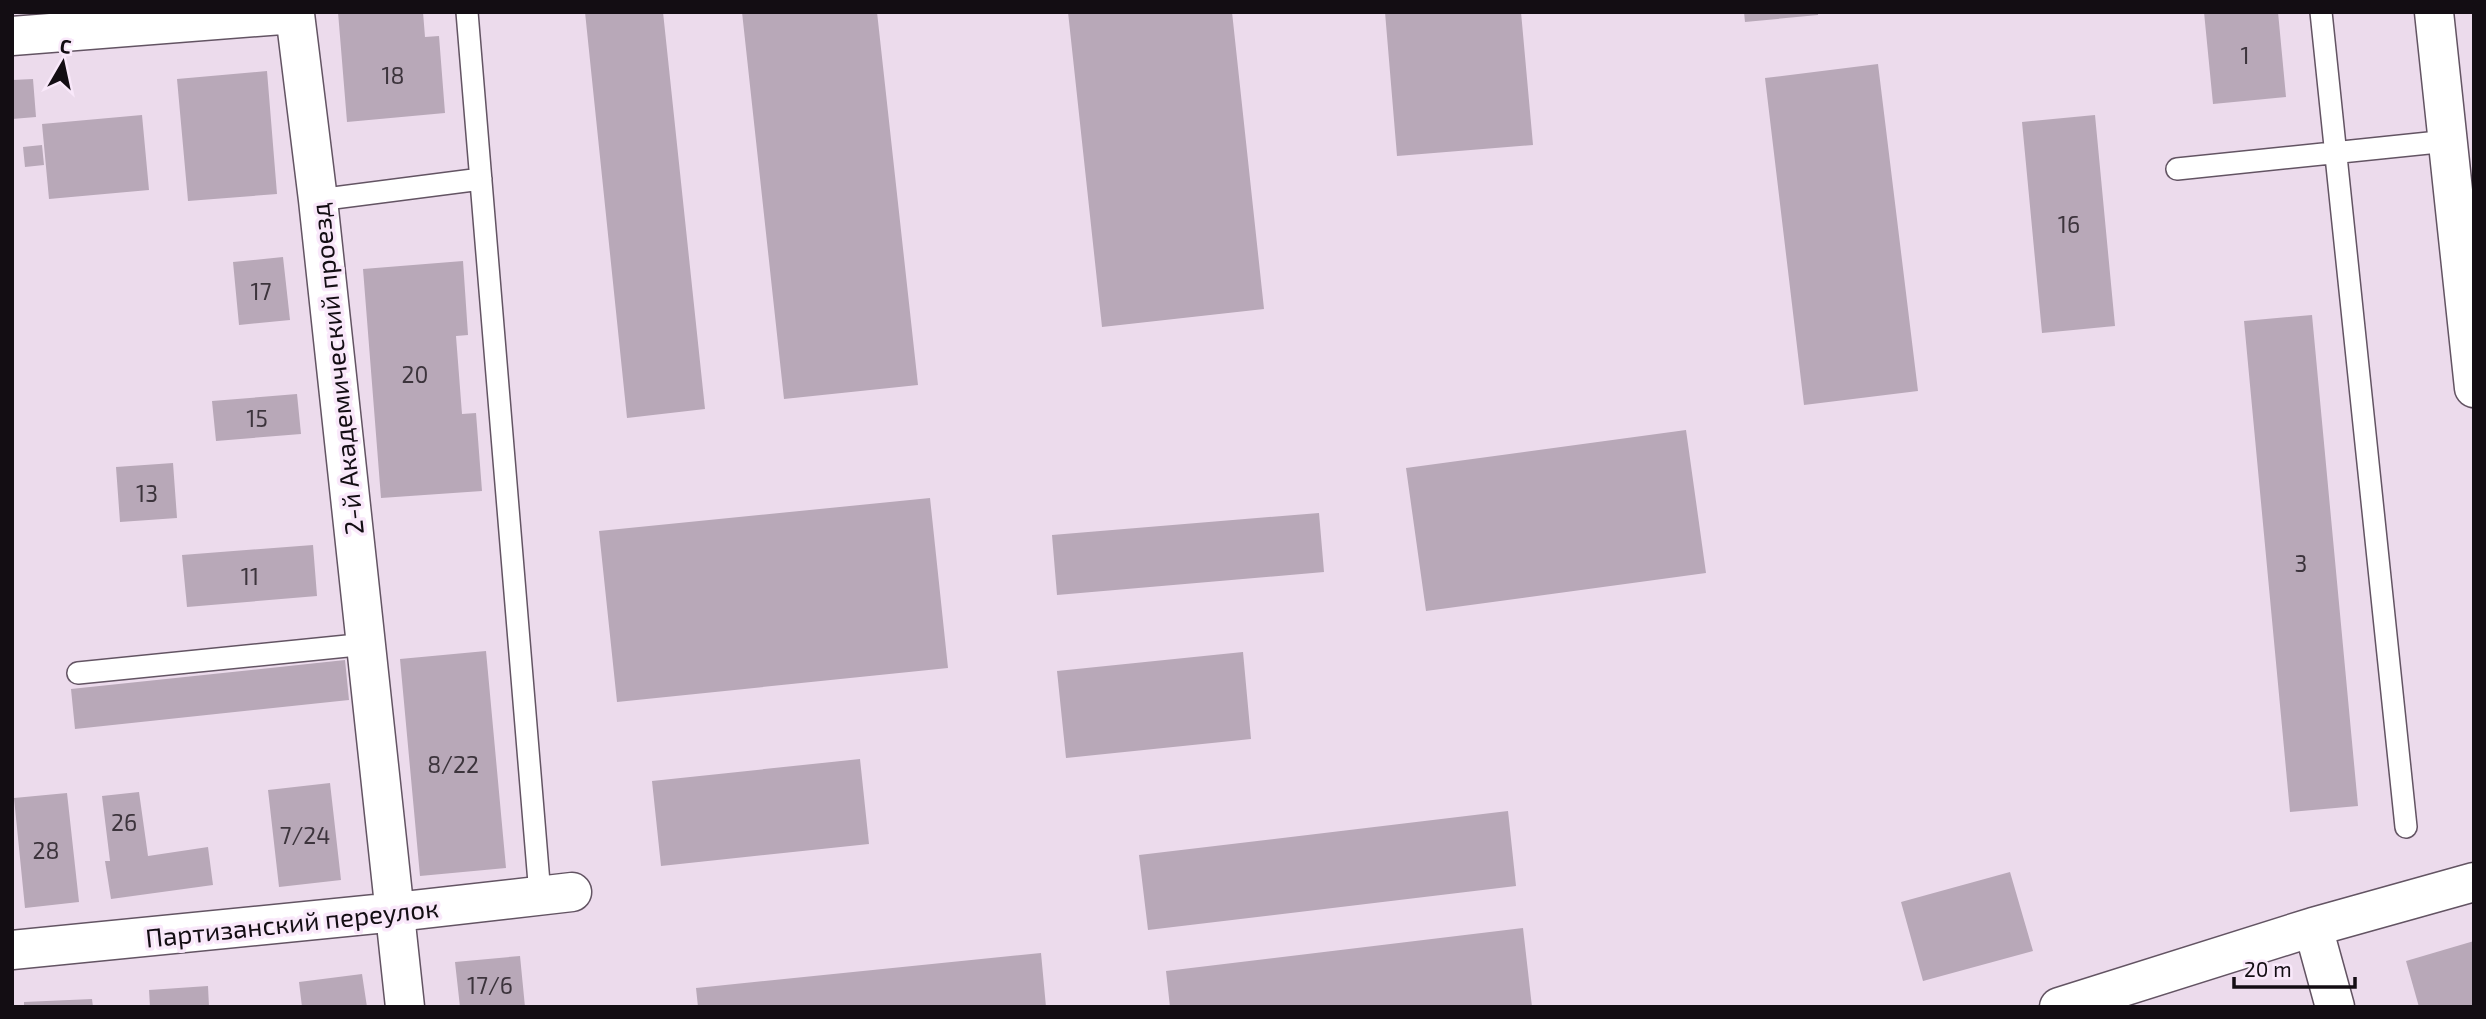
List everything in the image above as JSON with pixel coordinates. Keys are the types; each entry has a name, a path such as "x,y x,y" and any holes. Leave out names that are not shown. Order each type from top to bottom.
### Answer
{"street":[{"path":"2434,12 2474,388"},
{"name":"2-й Академический проезд","path":"34,27 295,13 318,200 405,1007"},
{"path":"2059,1007 2313,927 2474,881"},
{"name":"Партизанский переулок","path":"12,950 396,912 556,893"},
{"path":"2313,927 2334,1007"}],"lane":[{"path":"467,12 481,179 556,893"},
{"path":"2321,12 2406,827"},
{"path":"2177,169 2448,141"},
{"path":"318,200 481,179"},
{"path":"78,673 367,644"}],"building":[{"path":"338,12 423,12 425,37 439,36 445,113 347,122"},
{"path":"585,12 663,12 705,409 627,418"},
{"path":"742,12 877,12 918,385 784,399"},
{"path":"1068,12 1232,12 1264,309 1102,327"},
{"path":"1385,12 1521,12 1533,145 1397,156"},
{"path":"1744,12 1818,12 1818,15 1745,22"},
{"path":"2204,12 2278,12 2286,97 2213,104"},
{"path":"1878,64 1918,391 1804,405 1765,78"},
{"path":"267,71 277,194 188,201 177,79"},
{"path":"33,79 36,117 12,119 12,80"},
{"path":"142,115 149,190 49,199 42,124"},
{"path":"2095,115 2115,326 2042,333 2022,122"},
{"path":"42,145 44,165 25,167 23,147"},
{"path":"283,257 290,320 239,325 233,262"},
{"path":"463,261 468,335 456,336 462,414 476,413 482,491 381,498 363,269"},
{"path":"2312,315 2358,806 2290,812 2244,321"},
{"path":"297,394 301,434 216,441 212,401"},
{"path":"1686,430 1706,573 1426,611 1406,468"},
{"path":"173,463 177,518 120,522 116,467"},
{"path":"930,498 948,668 617,702 599,531"},
{"path":"1319,513 1324,572 1057,595 1052,535"},
{"path":"313,545 317,596 187,607 182,555"},
{"path":"486,651 506,868 420,876 400,659"},
{"path":"1243,652 1251,739 1066,758 1057,671"},
{"path":"345,660 349,700 75,729 71,689"},
{"path":"860,759 869,844 661,866 652,781"},
{"path":"330,783 341,880 279,887 268,790"},
{"path":"139,792 148,856 208,847 213,885 111,899 105,861 110,861 102,796"},
{"path":"67,793 79,902 25,908 14,798"},
{"path":"1508,811 1516,886 1148,930 1139,855"},
{"path":"2010,872 2033,951 1923,981 1901,902"},
{"path":"1523,928 1532,1007 1170,1007 1166,971"},
{"path":"2474,941 2474,1007 2419,1007 2406,961"},
{"path":"1041,953 1046,1007 698,1007 696,988"},
{"path":"520,956 525,1007 460,1007 455,962"},
{"path":"362,974 367,1007 302,1007 299,982"},
{"path":"208,986 209,1007 150,1007 149,990"},
{"path":"92,999 93,1007 24,1007 24,1002"}]}
